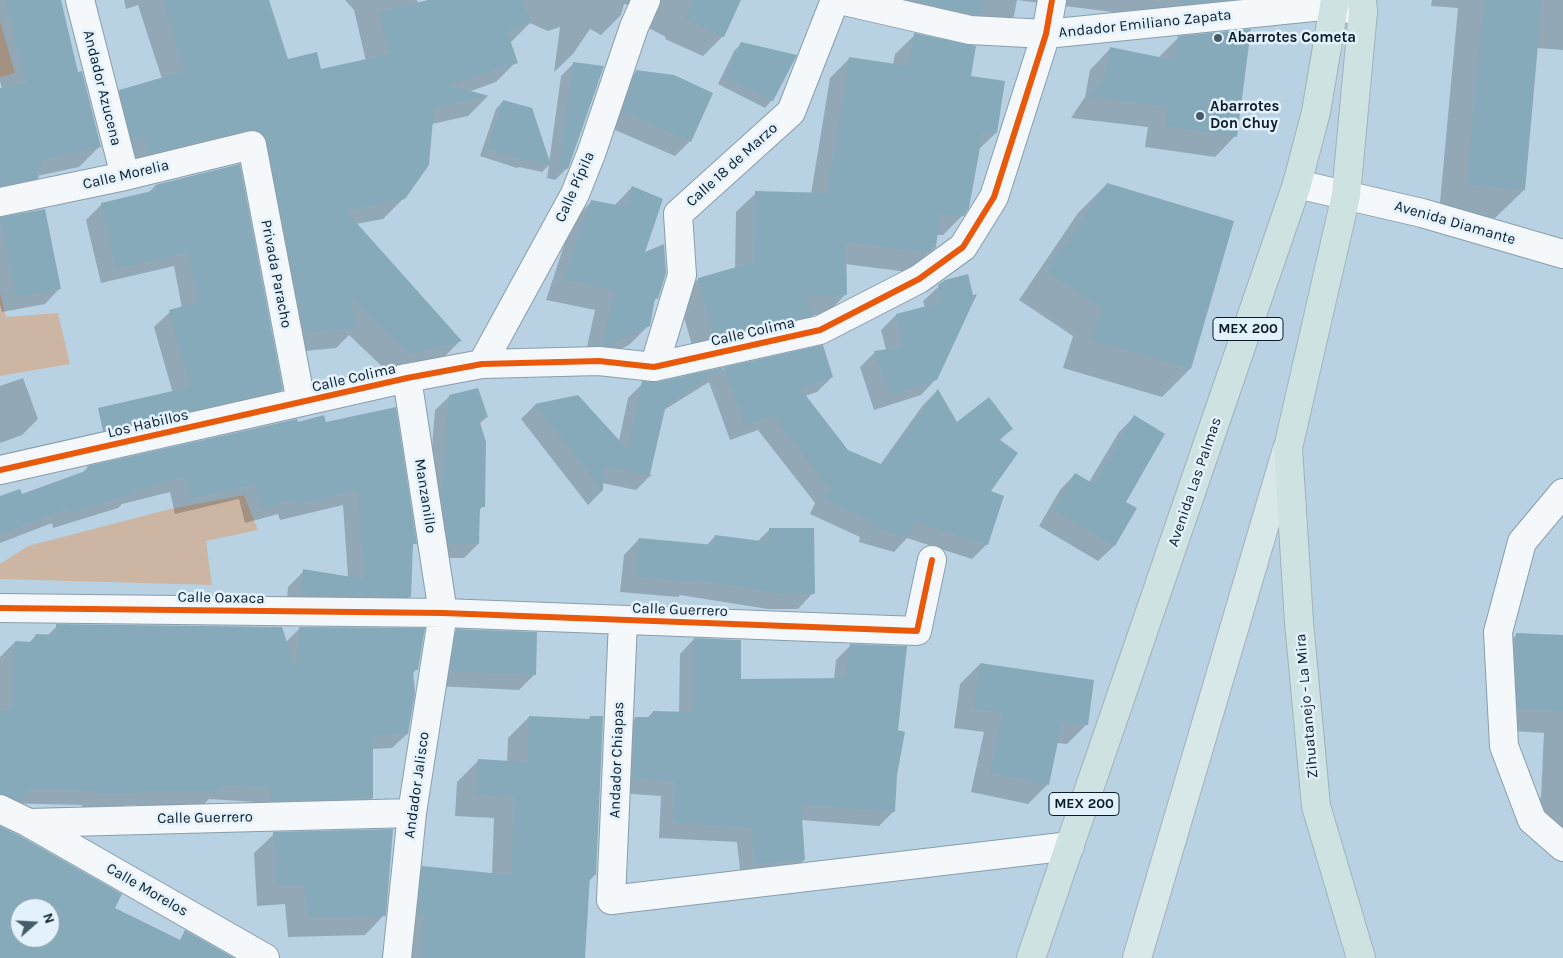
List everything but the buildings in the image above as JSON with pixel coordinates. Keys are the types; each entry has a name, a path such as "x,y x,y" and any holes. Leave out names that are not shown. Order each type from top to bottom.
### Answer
{"highway":[{"name":"Avenida Las Palmas","path":"1031,958 1297,184 1316,112 1334,3"},
{"path":"1288,448 1346,195 1363,6"},
{"name":"Zihuatanejo - La Mira","path":"1288,448 1298,622 1316,806 1361,958"}],"main road":[{"path":"1137,958 1288,448"}],"street":[{"name":"Andador Azucena","path":"80,0 125,176"},
{"name":"Calle Pípila","path":"482,364 574,194 590,154 634,27 646,0"},
{"name":"Calle 18 de Marzo","path":"654,367 682,275 678,214 791,112 835,0"},
{"name":"Andador Emiliano Zapata","path":"840,0 970,30 1046,34 1334,3 1363,6"},
{"name":"Calle Colima","path":"301,402 407,378 482,364 599,361 654,367 820,330 919,279 963,247 994,197 1046,34 1052,0"},
{"name":"Calle Morelia","path":"0,202 125,176 252,145"},
{"name":"Privada Paracho","path":"252,145 301,402"},
{"name":"Avenida Diamante","path":"1297,184 1422,212 1563,254"},
{"name":"Manzanillo","path":"407,378 443,613"},
{"name":"Los Habillos","path":"0,470 301,402"},
{"path":"1563,493 1522,542 1498,632 1504,746 1532,820 1563,847"},
{"name":"Calle Guerrero","path":"443,613 917,631 932,560"},
{"name":"Calle Oaxaca","path":"0,608 443,613"},
{"name":"Andador Jalisco","path":"397,958 412,813 443,613"},
{"name":"Andador Chiapas","path":"623,621 611,900 1070,846"},
{"name":"Calle Guerrero","path":"0,809 29,823 412,813"},
{"name":"Calle Morelos","path":"29,823 265,958"}],"shaded area":[{"path":"0,21 15,73 0,77"},
{"path":"0,293 6,317 58,313 70,364 0,376"},
{"path":"244,495 258,530 206,541 212,585 0,579 0,564 28,546 170,509"}],"cycle path":[{"path":"0,470 407,378 482,364 599,361 654,367 820,330 919,279 963,247 994,197 1046,34 1052,0"},
{"path":"0,608 443,613 917,631 932,560"}],"place":[{"name":"Abarrotes Cometa","path":"1218,38"},
{"name":"Abarrotes Don Chuy","path":"1200,116"}]}
